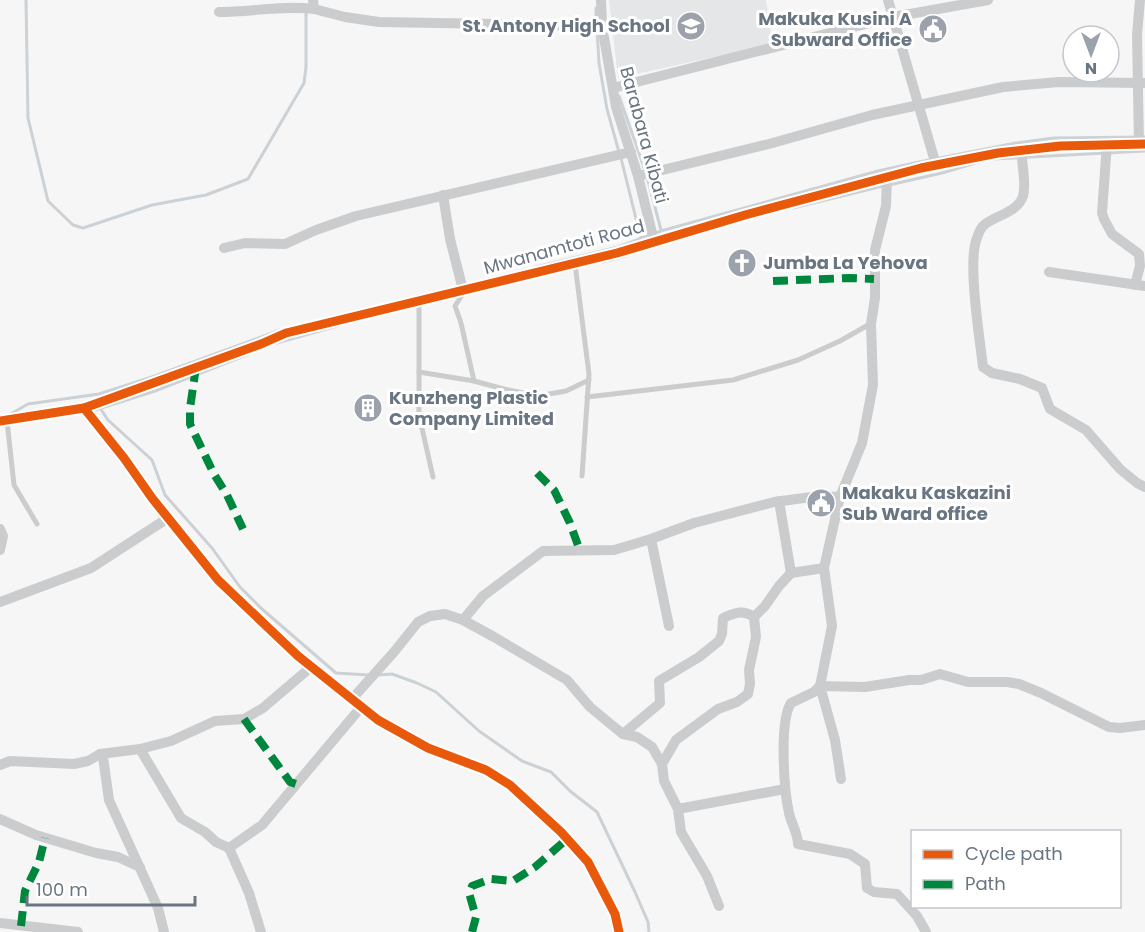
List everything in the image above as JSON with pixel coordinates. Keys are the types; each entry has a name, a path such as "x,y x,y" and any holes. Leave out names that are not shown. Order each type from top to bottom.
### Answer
{"street":[{"name":"Barabara Kibati","path":"601,0 602,26 613,88 654,241"},
{"path":"888,0 908,62 936,165"},
{"path":"613,88 893,17 988,0"},
{"path":"1140,0 1137,34 1141,82 1142,144"},
{"path":"219,12 244,12 314,5 345,18 379,22 602,26"},
{"path":"638,176 769,144 872,115 1014,86 1059,82 1141,82"},
{"path":"1049,272 1140,286 1139,254 1112,234 1103,215 1107,143"},
{"name":"Mwanamtoti Road","path":"3,420 84,408 286,333 617,254 654,241 887,176 998,153 1107,143 1142,144"},
{"path":"1022,150 1024,191 1022,200 1008,212 985,224 975,241 976,317 983,367 992,374 1020,379 1042,388 1050,409 1086,430 1120,469 1145,487"},
{"path":"224,248 245,243 285,244 356,216 631,152"},
{"path":"841,779 835,740 820,686 832,626 824,568 840,497 862,442 873,385 871,324 875,298 875,250 886,206 887,176"},
{"path":"442,195 463,290"},
{"path":"84,408 218,580 311,667 378,720 428,748 486,770 510,785 561,832 588,862 615,914 619,932"},
{"path":"463,620 483,596 543,551 614,550 694,523 779,501 819,496 840,497"},
{"path":"779,501 791,573"},
{"path":"0,602 91,568 168,518"},
{"path":"0,529 3,536 0,550"},
{"path":"651,539 669,627"},
{"path":"754,617 791,573 824,568"},
{"path":"623,734 660,703 659,681 699,657 719,641 723,618 739,612 747,612 754,617 756,637 749,670 748,694 737,702 718,709 676,740 662,764"},
{"path":"229,848 262,825 418,622 430,616 445,614 463,620 567,680 590,707 623,734 637,737 651,747 662,764 664,781 678,809 681,831 707,876 719,906"},
{"path":"0,765 10,761 74,764 88,761 100,754 140,749 171,741 215,722 244,719 263,708 311,667"},
{"path":"926,932 917,916 897,894 874,892 867,888 865,864 850,854 798,844 789,815 785,789 784,719 788,708 795,700 814,692 820,686 865,687 921,680 940,674 968,682 1019,684 1108,727 1145,725"},
{"path":"140,749 181,818 206,832 216,842 229,848 249,893 261,932"},
{"path":"100,754 109,800 158,908 164,932"},
{"path":"678,809 785,789"},
{"path":"0,819 36,835 96,853 118,857 140,867"},
{"path":"0,923 78,932"}],"lane":[{"path":"575,264 589,380 582,476"},
{"path":"463,290 464,294 454,306 461,323 474,381"},
{"path":"419,300 419,415 433,477"},
{"path":"587,397 733,380 798,360 871,324"},
{"path":"419,372 474,381 538,396 566,391 589,380"},
{"path":"3,420 14,485 37,524"}],"shaded area":[{"name":"St. Antony High School","path":"609,0 766,0 773,44 618,78"}],"waterway":[{"path":"26,0 28,118 48,201 73,225 83,228 152,205 206,195 248,179 304,83 306,12"},
{"path":"596,8 596,22"},
{"path":"597,29 599,63 607,109 619,152"},
{"path":"619,96 646,173 661,230"},
{"path":"536,267 618,247 661,231 878,171 919,162 1054,138 1145,137"},
{"path":"994,159 1145,151"},
{"path":"621,158 641,239"},
{"path":"889,185 982,161"},
{"path":"793,208 883,186"},
{"path":"603,262 626,256"},
{"path":"277,343 337,326"},
{"path":"7,416 28,404 99,394 280,330"},
{"path":"92,411 155,391 249,354"},
{"path":"100,408 108,420 152,460 165,495 212,548 240,587 262,609 336,673 368,675"},
{"path":"378,675 392,674 436,692 479,731 522,761 551,772 570,791 597,812 635,892 648,922 649,932"}],"marked path":[{"path":"773,281 874,279"},
{"path":"196,367 190,424 243,529"},
{"path":"537,473 554,490 580,551"},
{"path":"244,719 290,782 296,784"},
{"path":"21,926 25,891 39,862 45,838"},
{"path":"472,932 476,917 469,893 472,886 491,879 513,881 535,867 567,839"}],"cycle path":[{"path":"0,421 84,408 286,333 617,253 745,215 921,168 998,153 1060,146 1145,144"},
{"path":"84,408 218,580 298,656 378,720 428,748 486,770 510,785 561,832 588,862 615,914 619,932"}],"place":[{"name":"St. Antony High School","path":"691,26"},
{"name":"Makuka Kusini A Subward Office","path":"933,29"},
{"name":"Jumba La Yehova","path":"742,263"},
{"name":"Kunzheng Plastic Company Limited","path":"368,408"},
{"name":"Makaku Kaskazini Sub Ward office","path":"821,503"}]}
